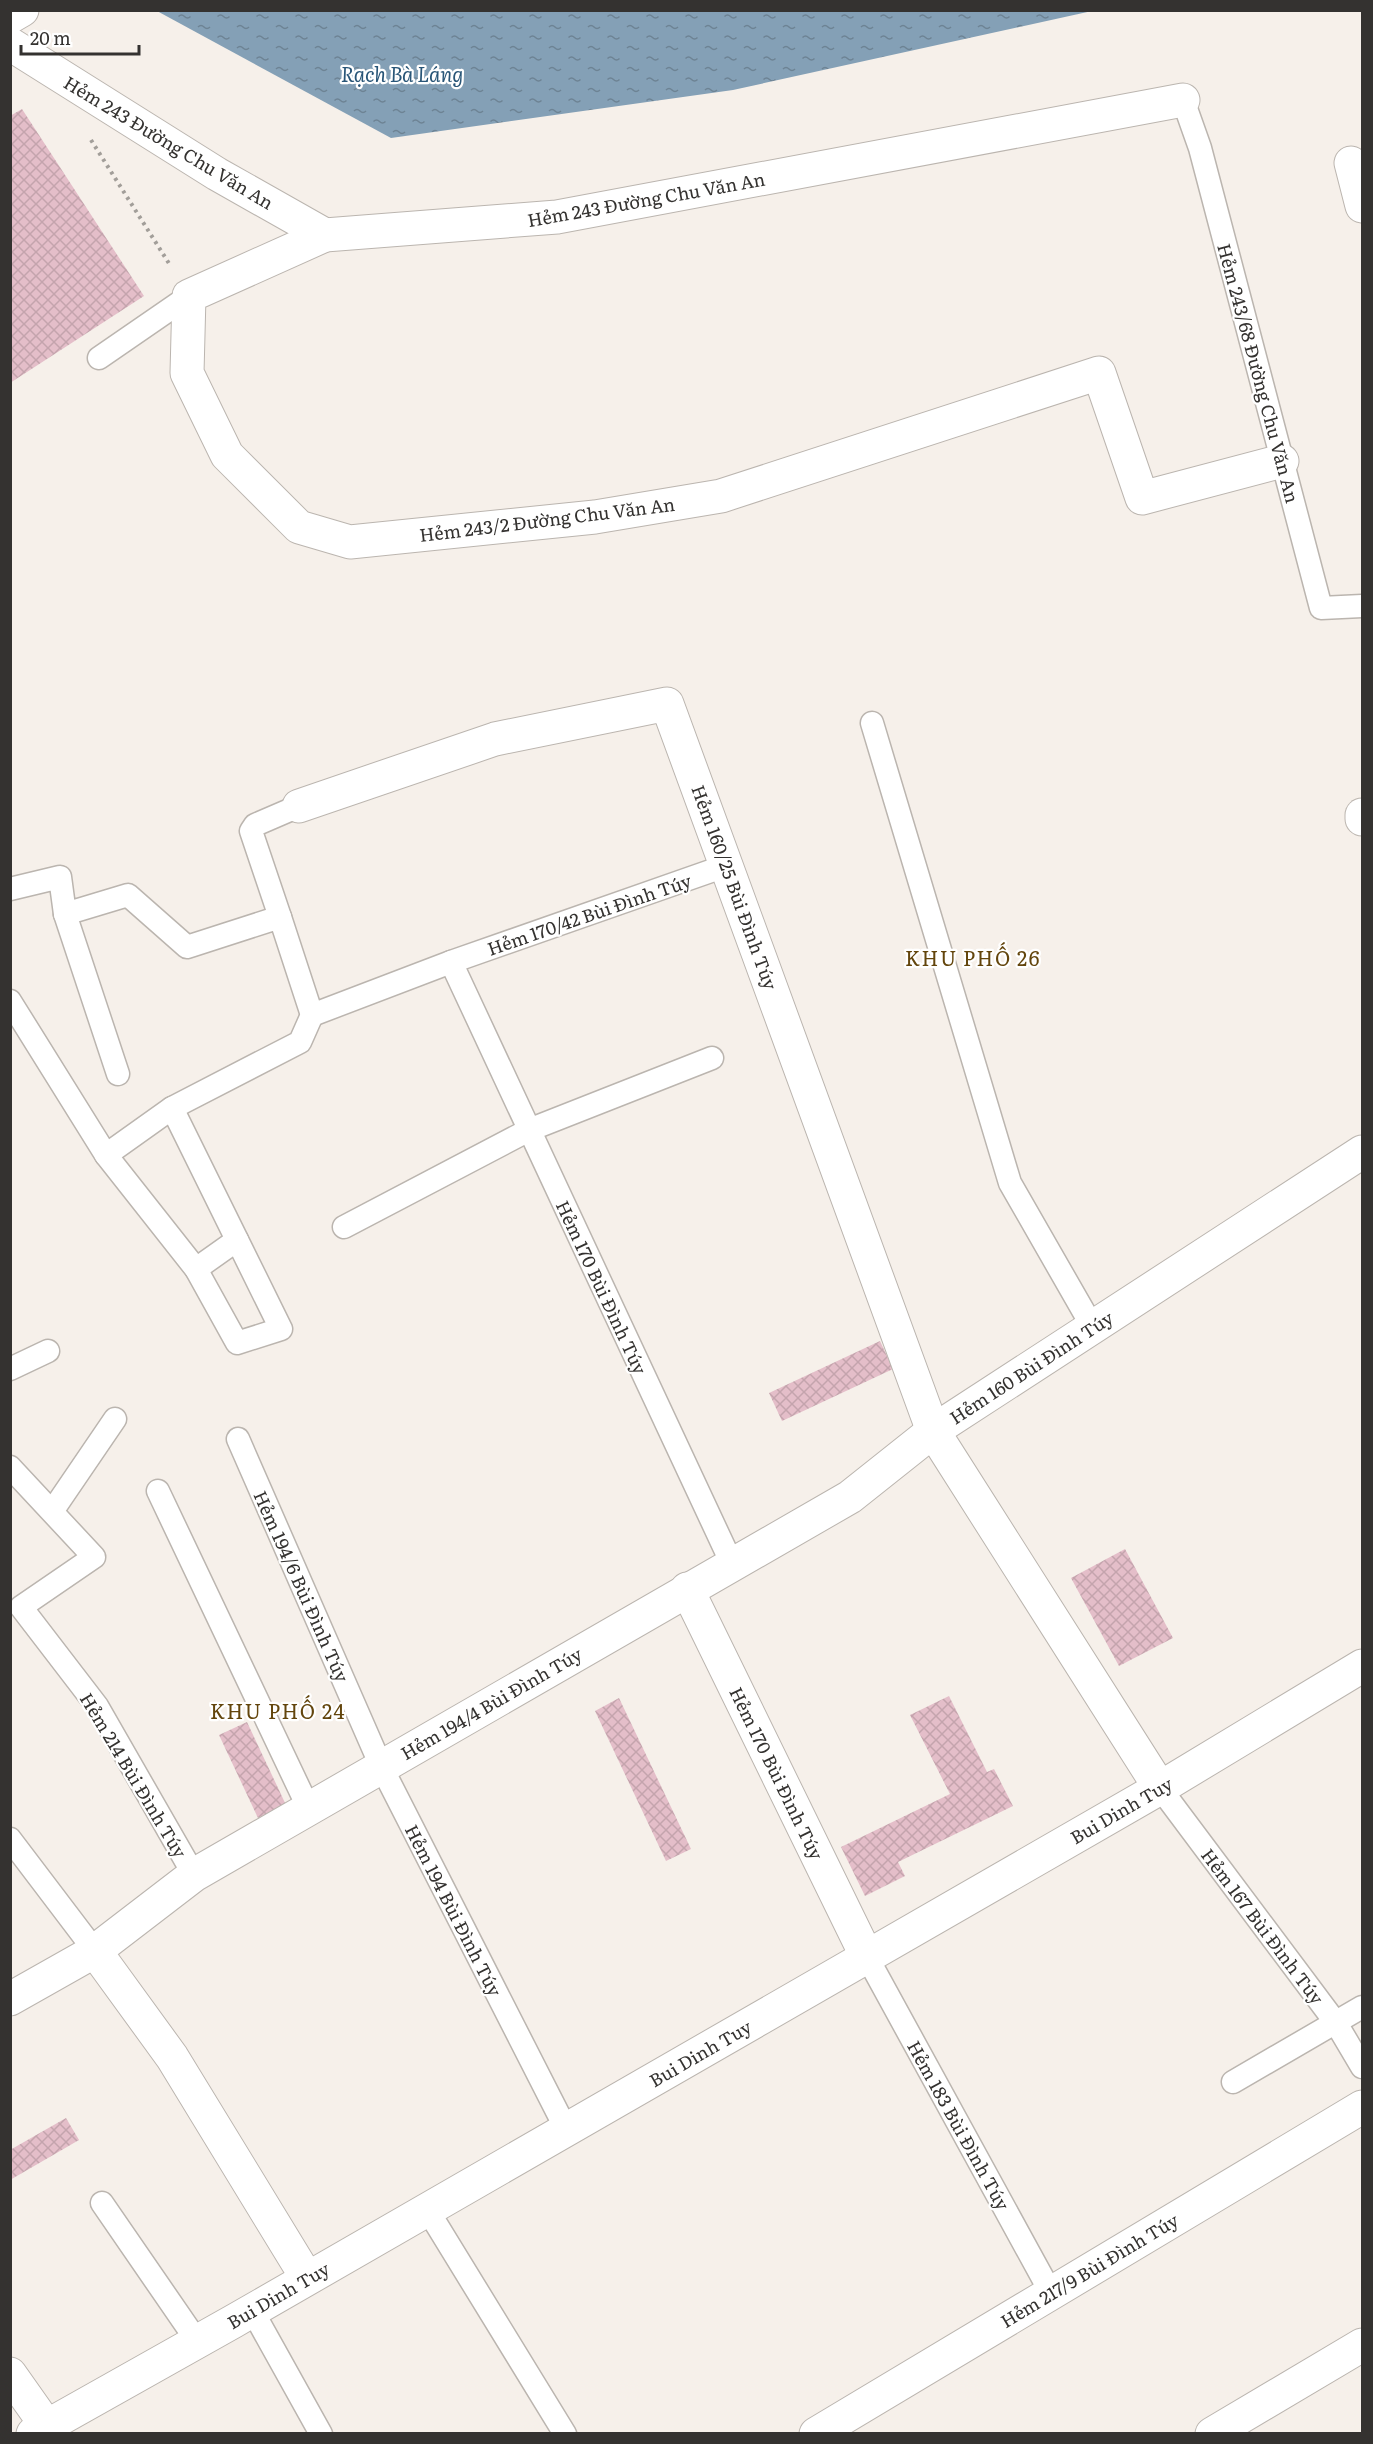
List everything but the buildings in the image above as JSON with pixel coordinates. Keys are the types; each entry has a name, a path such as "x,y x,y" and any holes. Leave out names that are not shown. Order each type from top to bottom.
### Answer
{"street":[{"path":"10,18 22,10"},
{"name":"Hẻm 243 Đường Chu Văn An","path":"10,44 217,174 325,235 557,218 1183,100"},
{"path":"1351,163 1362,206"},
{"path":"189,296 325,235"},
{"name":"Hẻm 243/2 Đường Chu Văn An","path":"189,296 187,373 227,455 299,526 350,542 595,517 721,496 1099,373 1142,498 1282,460"},
{"name":"Hẻm 160/25 Bùi Đình Túy","path":"299,806 495,739 667,704 728,865 933,1431"},
{"name":"Hẻm 160 Bùi Đình Túy","path":"1160,1788 933,1431 1362,1152"},
{"path":"687,1589 850,1497 933,1431"},
{"name":"Hẻm 194/4 Bùi Đình Túy","path":"381,1766 687,1589"},
{"name":"Hẻm 170 Bùi Đình Túy","path":"687,1589 867,1957"},
{"name":"Bui Dinh Tuy","path":"39,2429 252,2310 867,1957 1160,1788 1362,1666"},
{"path":"194,1875 381,1766"},
{"name":"Hẻm 214 Bùi Đình Túy","path":"10,1999 95,1952 194,1875"},
{"path":"95,1952 172,2057 308,2278"},
{"name":"Hẻm 217/9 Bùi Đình Túy","path":"816,2433 1362,2107"},
{"path":"1212,2433 1362,2345"},
{"path":"10,2374 39,2429"}],"lane":[{"name":"Hẻm 243/68 Đường Chu Văn An","path":"1183,100 1200,148 1321,608 1362,606"},
{"path":"99,358 189,296"},
{"path":"872,723 1010,1183 1092,1326"},
{"path":"106,1155 172,1108 300,1042 312,1015 251,831 255,825 299,806"},
{"name":"Hẻm 170/42 Bùi Đình Túy","path":"312,1015 451,962 728,865"},
{"path":"10,889 60,877 65,914 118,1074"},
{"path":"65,914 128,895 187,947 280,917"},
{"name":"Hẻm 170 Bùi Đình Túy","path":"451,962 732,1564"},
{"path":"10,1001 106,1155 196,1269 237,1343 282,1329 172,1108"},
{"path":"344,1227 529,1130 712,1058"},
{"path":"196,1269 237,1240"},
{"path":"10,1369 48,1351"},
{"path":"53,1510 115,1419"},
{"name":"Hẻm 194/6 Bùi Đình Túy","path":"238,1439 381,1766"},
{"name":"Hẻm 214 Bùi Đình Túy","path":"10,1467 53,1510 94,1557 21,1607 97,1707 194,1875"},
{"path":"158,1491 308,1807"},
{"name":"Hẻm 194 Bùi Đình Túy","path":"381,1766 566,2129"},
{"name":"Hẻm 167 Bùi Đình Túy","path":"1160,1788 1336,2023 1362,2067"},
{"path":"10,1839 95,1952"},
{"name":"Hẻm 183 Bùi Đình Túy","path":"867,1957 1051,2293"},
{"path":"1233,2082 1362,2007"},
{"path":"102,2204 197,2341"},
{"path":"427,2210 565,2433"},
{"path":"252,2310 321,2433"}],"path":[{"path":"91,140 189,296"}],"water":[{"name":"Rạch Bà Láng","path":"157,11 1092,11 733,90 391,138"}],"district":[{"name":"KHU PHỐ 26","path":"973,957"},
{"name":"KHU PHỐ 24","path":"278,1710"}]}
